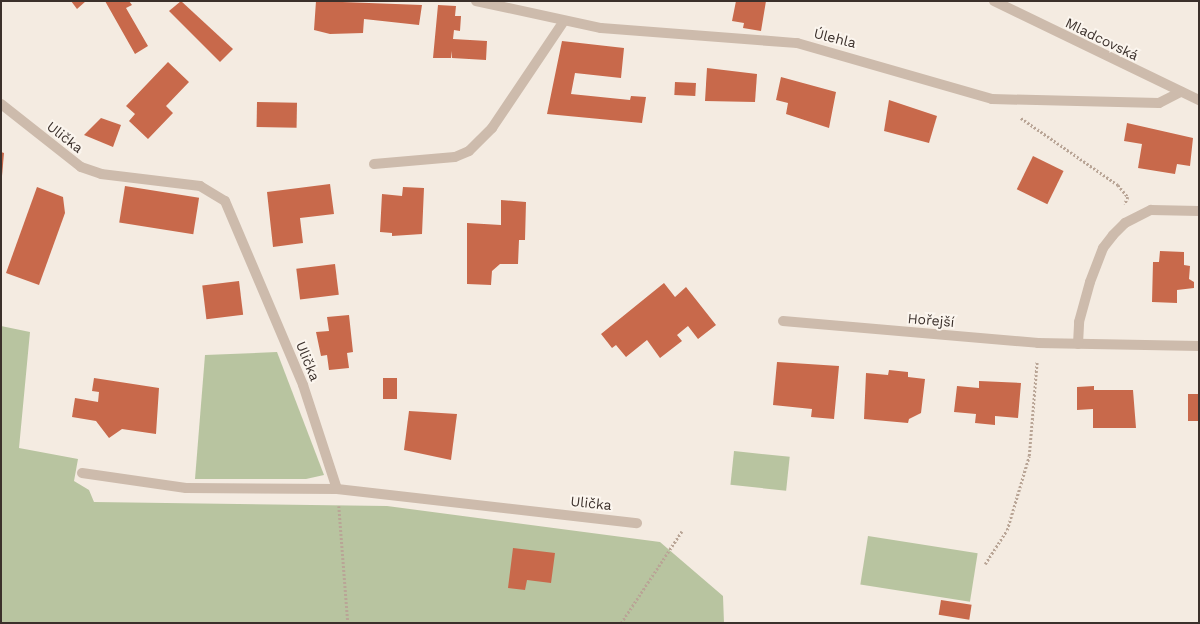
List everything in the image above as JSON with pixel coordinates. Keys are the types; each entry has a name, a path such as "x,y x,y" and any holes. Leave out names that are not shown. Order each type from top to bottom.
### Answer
{"street":[{"name":"Úlehla","path":"476,1 564,22 601,28 797,43 992,99 1153,104 1169,101 1181,92"},
{"name":"Mladcovská","path":"994,1 1199,100"},
{"path":"374,164 455,157 468,151 492,128 564,22"},
{"name":"Ulička","path":"1,104 81,167 101,174 200,186 225,201 303,385 338,489 636,522"},
{"path":"1078,344 1079,322 1094,269 1113,235 1125,223 1151,210 1199,211"},
{"name":"Hořejší","path":"783,321 1078,344 1199,346"},
{"path":"82,473 186,488 338,489"}],"path":[{"path":"1018,116 1118,185 1128,197 1124,207"},
{"path":"984,564 1007,530 1029,456 1037,357 1031,357"},
{"path":"338,489 348,623"},
{"path":"621,623 682,531"}],"green space":[{"path":"1,326 30,332 19,448 78,459 74,481 89,490 94,502 387,506 660,542 723,596 724,623 1,623"},
{"path":"277,352 324,475 306,479 195,479 205,355"},
{"path":"734,451 790,457 786,491 730,485"},
{"path":"868,536 978,553 970,602 860,584"}],"building":[{"path":"71,1 86,1 77,9"},
{"path":"105,1 129,1 132,5 126,8 148,46 135,54"},
{"path":"181,1 233,49 220,62 169,11"},
{"path":"316,1 422,5 419,25 364,19 363,33 330,34 314,30"},
{"path":"736,1 766,1 761,31 743,28 744,23 732,21"},
{"path":"438,5 456,6 455,16 461,16 460,31 454,30 453,39 487,41 486,60 452,58 452,51 451,58 433,58"},
{"path":"562,41 624,48 621,78 575,73 571,94 630,100 631,96 646,97 642,123 547,114"},
{"path":"168,62 189,82 166,106 173,113 148,139 129,121 135,114 126,106"},
{"path":"707,68 757,74 755,102 705,101"},
{"path":"781,77 836,92 829,128 786,114 788,103 776,100"},
{"path":"675,82 696,83 695,96 674,95"},
{"path":"889,100 937,116 929,143 884,131"},
{"path":"257,102 297,103 297,128 257,127"},
{"path":"101,118 121,125 113,147 84,135"},
{"path":"1127,123 1193,138 1190,166 1177,164 1175,174 1138,168 1142,144 1124,141"},
{"path":"1,152 4,153 2,176 1,176"},
{"path":"1033,156 1064,171 1047,204 1017,189"},
{"path":"330,184 334,214 300,218 303,243 273,247 267,192"},
{"path":"125,186 199,198 193,234 119,223"},
{"path":"37,187 63,197 65,213 39,285 6,273"},
{"path":"403,187 424,188 422,234 392,236 392,233 380,232 382,194 402,196"},
{"path":"501,200 526,202 525,240 519,240 518,264 500,264 492,271 491,285 467,284 467,223 501,225"},
{"path":"1160,251 1184,252 1184,265 1190,266 1189,279 1194,282 1194,288 1177,290 1177,303 1152,302 1153,262 1159,262"},
{"path":"335,264 339,295 300,300 296,269"},
{"path":"239,281 243,315 206,319 202,286"},
{"path":"664,283 675,297 686,287 716,325 698,339 688,326 677,335 682,341 660,358 647,340 626,357 616,345 612,348 601,334"},
{"path":"349,315 353,352 347,353 349,368 329,370 327,355 321,356 316,332 329,331 327,317"},
{"path":"777,362 839,366 834,419 811,417 812,409 773,405"},
{"path":"889,370 908,372 908,377 925,379 921,413 909,419 908,423 864,419 866,373 888,375"},
{"path":"94,378 159,388 156,434 122,429 109,438 96,421 72,417 75,398 98,402 99,392 92,391"},
{"path":"383,378 397,378 397,399 383,399"},
{"path":"979,381 1021,383 1018,418 995,416 995,425 975,423 976,414 954,412 957,386 979,388"},
{"path":"1094,386 1094,390 1133,390 1136,428 1093,428 1093,409 1077,410 1077,387"},
{"path":"1188,394 1199,394 1199,421 1188,421"},
{"path":"409,411 457,414 451,460 404,450"},
{"path":"513,548 555,553 551,583 527,580 525,590 508,588"},
{"path":"941,600 972,605 969,620 939,615"}]}
